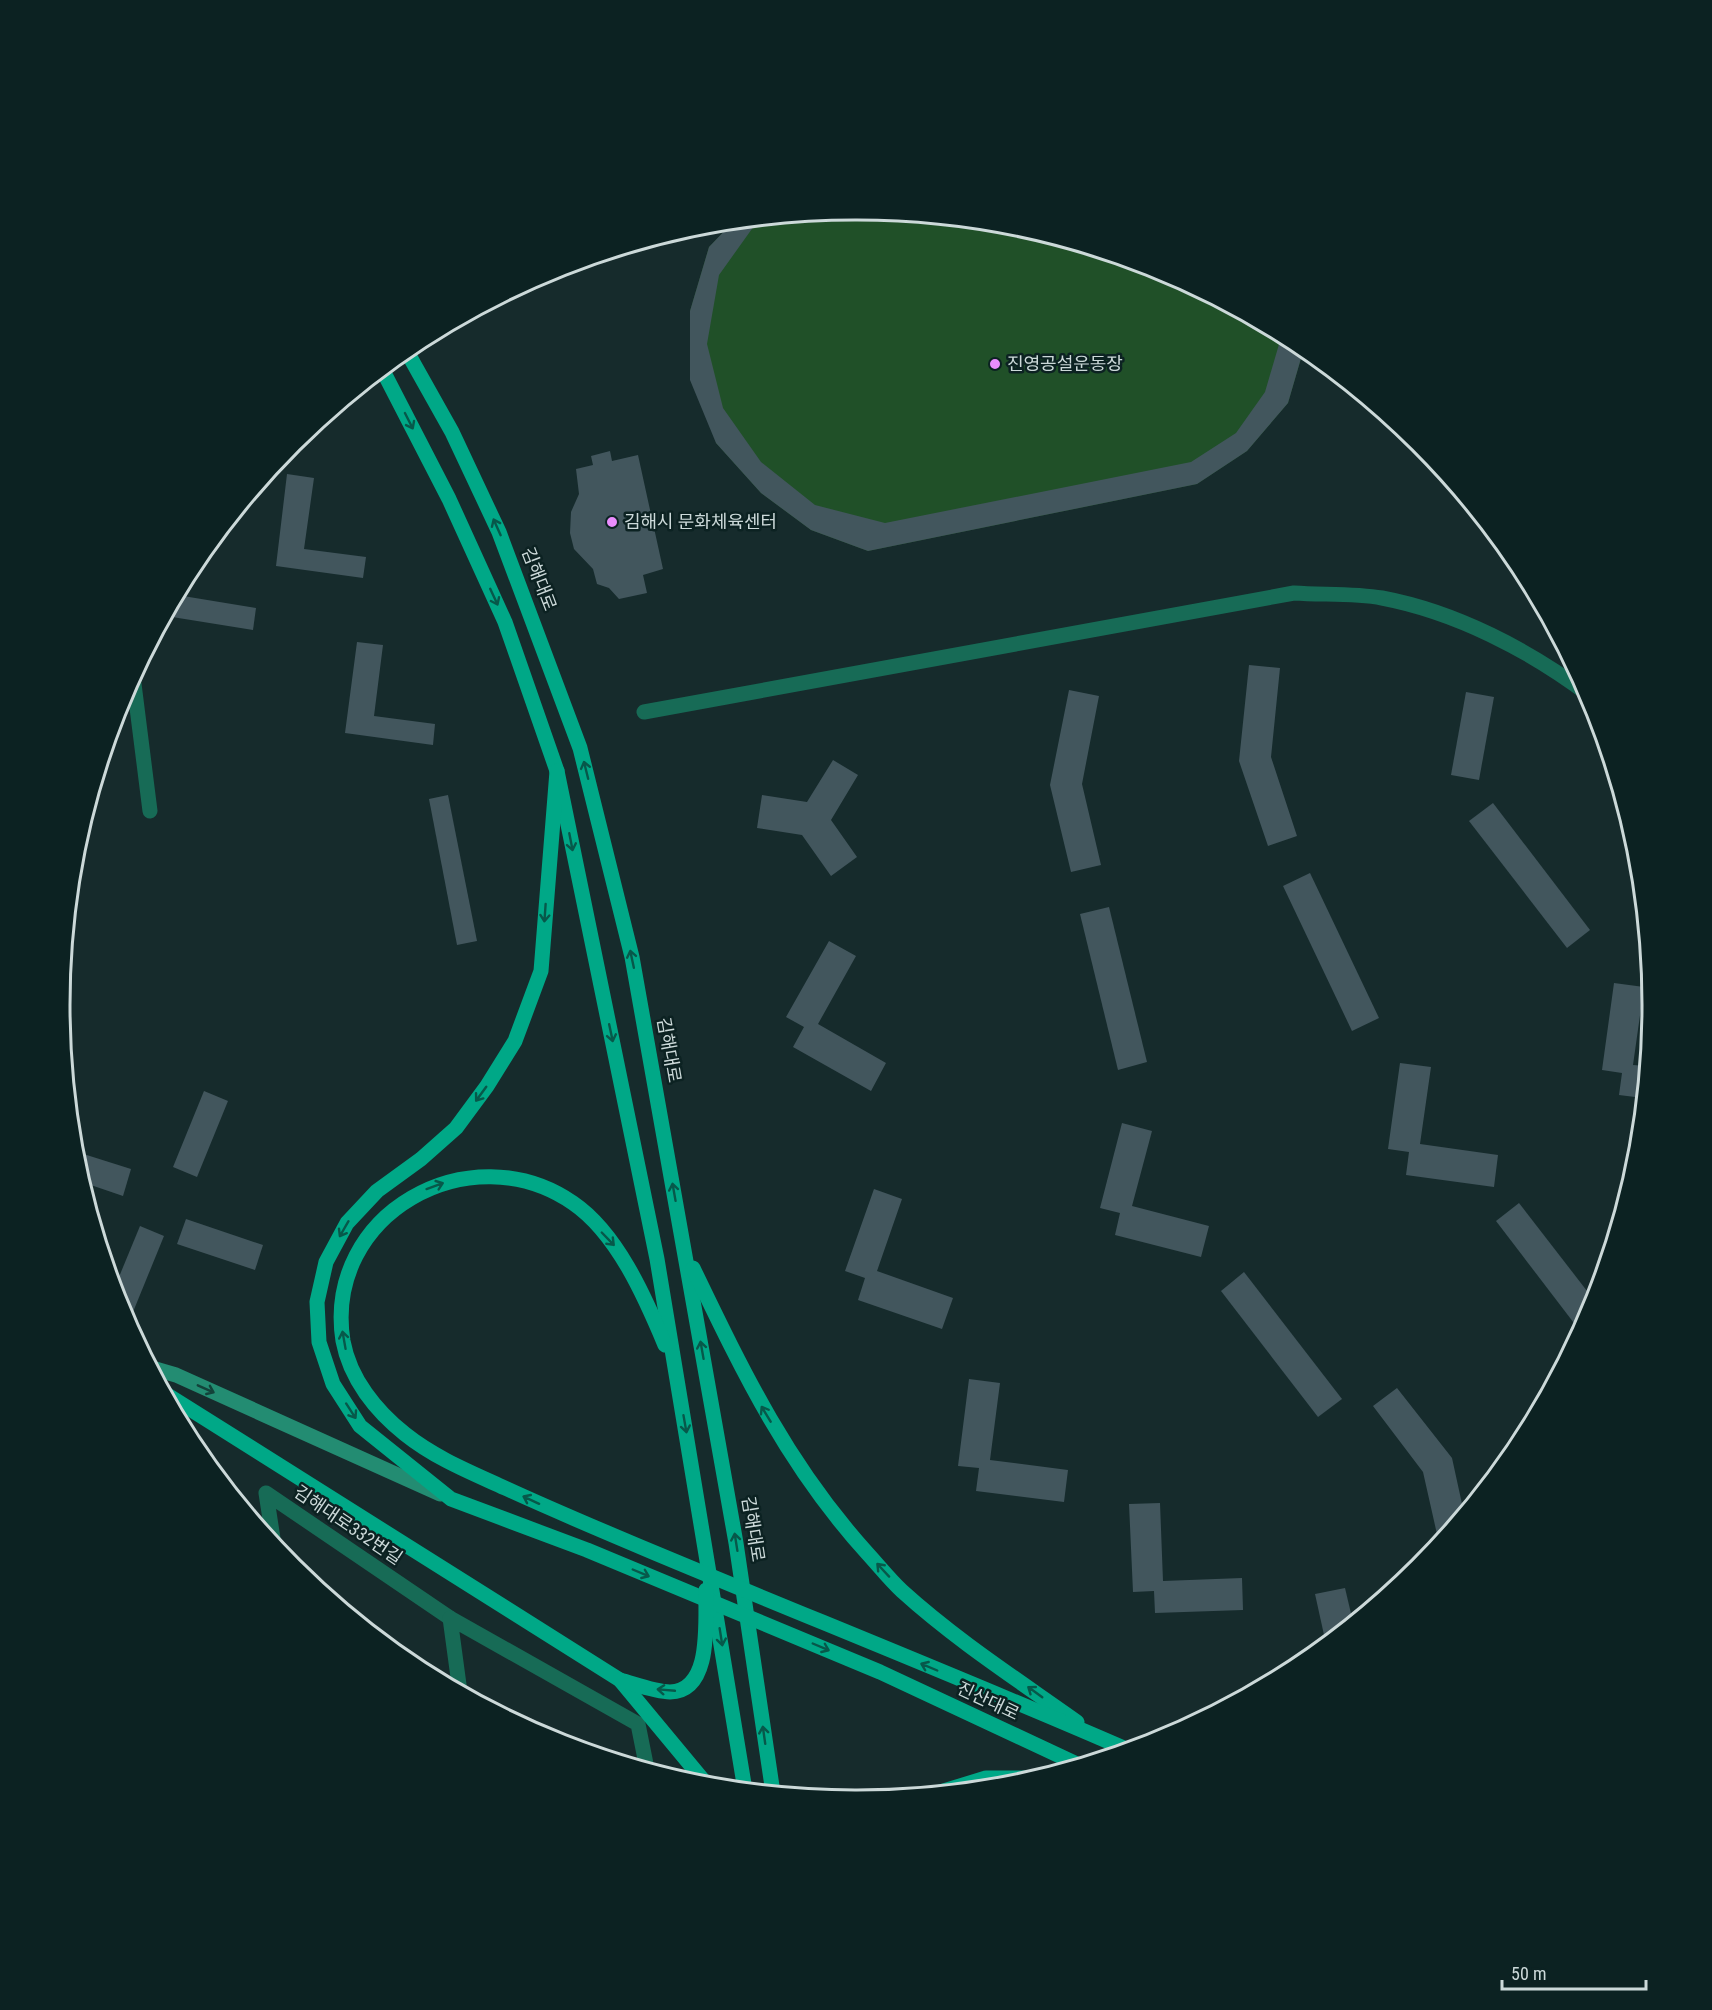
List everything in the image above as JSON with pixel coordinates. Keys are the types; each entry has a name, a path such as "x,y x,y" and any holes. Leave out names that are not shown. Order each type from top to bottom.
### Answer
{"main road":[{"name":"김해대로","path":"411,359 452,432 499,532 580,748 632,957 736,1543 772,1786"},
{"path":"386,376 449,499 505,622 557,771 657,1259 708,1551 744,1782"},
{"name":"진산대로","path":"557,771 541,971 515,1041 487,1086 456,1128 421,1159 377,1191 347,1223 326,1262 317,1302 319,1342 333,1384 360,1426 451,1499 587,1550 880,1672 1070,1761"},
{"path":"675,1367 647,1301 616,1246 575,1204 536,1184 488,1176 451,1180 422,1191 393,1209 364,1241 347,1273 340,1310 344,1345 357,1379 375,1408 407,1435 443,1459 584,1524 1117,1746"},
{"path":"684,1250 756,1397 801,1472 851,1536 901,1590 945,1626 1099,1738"},
{"path":"162,1371 187,1380 451,1499"},
{"path":"178,1402 620,1680 698,1774"},
{"path":"620,1680 669,1692 686,1688 698,1676 704,1654 708,1551"},
{"path":"977,1781 992,1778"}],"street":[{"path":"644,712 1294,593 1381,598 1467,623 1551,666 1571,681"},
{"path":"135,693 150,811"},
{"name":"김해대로332번길","path":"272,1530 266,1493 450,1617 638,1725 645,1761"},
{"path":"450,1617 459,1682"}],"green space":[{"name":"진영공설운동장","path":"856,219 907,221 959,226 1009,235 1059,246 1157,279 1249,325 1301,358 1288,403 1247,451 1197,484 868,551 811,530 761,493 716,443 690,311 709,247 724,231 805,221"}],"building":[{"path":"754,226 719,275 707,344 723,408 761,462 815,505 885,523 1191,462 1236,433 1265,392 1279,344 1301,358 1288,403 1247,451 1197,484 868,551 811,530 761,493 716,443 690,380 690,311 709,247 724,231"},
{"name":"김해시 문화체육센터","path":"610,451 612,461 638,455 663,569 643,575 647,593 619,599 609,588 597,584 593,569 574,549 570,533 571,512 579,494 576,469 593,465 591,456"},
{"path":"287,474 314,478 304,549 366,557 363,578 276,566"},
{"path":"186,596 256,608 253,630 173,617"},
{"path":"357,642 383,645 374,716 435,724 433,745 345,733"},
{"path":"1249,665 1280,668 1271,757 1297,836 1268,846 1239,761"},
{"path":"1069,690 1099,696 1082,784 1101,865 1071,872 1050,785"},
{"path":"1466,692 1494,697 1479,780 1451,775"},
{"path":"833,760 858,775 831,820 857,857 831,876 802,835 757,828 762,795 807,802"},
{"path":"448,795 477,941 457,945 429,799"},
{"path":"1493,803 1590,930 1567,948 1469,821"},
{"path":"1310,873 1379,1018 1352,1031 1283,886"},
{"path":"1109,907 1147,1062 1118,1070 1080,914"},
{"path":"829,941 856,956 818,1024 886,1063 871,1091 793,1047 804,1027 786,1017"},
{"path":"1614,983 1641,987 1642,1002 1633,1065 1639,1065 1636,1097 1619,1095 1622,1073 1602,1070"},
{"path":"1400,1063 1431,1067 1420,1144 1498,1155 1494,1187 1406,1175 1409,1152 1388,1149"},
{"path":"204,1091 228,1101 197,1177 173,1167"},
{"path":"1122,1123 1152,1131 1132,1206 1209,1226 1201,1257 1115,1235 1120,1213 1100,1208"},
{"path":"85,1155 131,1169 123,1196 92,1185"},
{"path":"874,1189 902,1199 877,1271 953,1298 942,1329 858,1300 865,1278 845,1271"},
{"path":"1519,1203 1587,1291 1574,1323 1496,1221"},
{"path":"186,1219 263,1245 255,1270 177,1244"},
{"path":"140,1226 164,1236 133,1312 119,1276"},
{"path":"1244,1272 1342,1399 1318,1417 1221,1291"},
{"path":"969,1379 1000,1383 990,1460 1068,1470 1064,1502 976,1491 979,1468 958,1466"},
{"path":"1397,1388 1452,1458 1462,1504 1437,1533 1423,1472 1373,1406"},
{"path":"1160,1503 1163,1581 1242,1578 1243,1610 1155,1613 1154,1591 1133,1592 1129,1504"},
{"path":"1345,1588 1351,1614 1324,1635 1315,1594"}],"place":[{"name":"진영공설운동장","path":"995,364"},
{"name":"김해시 문화체육센터","path":"612,522"}]}
